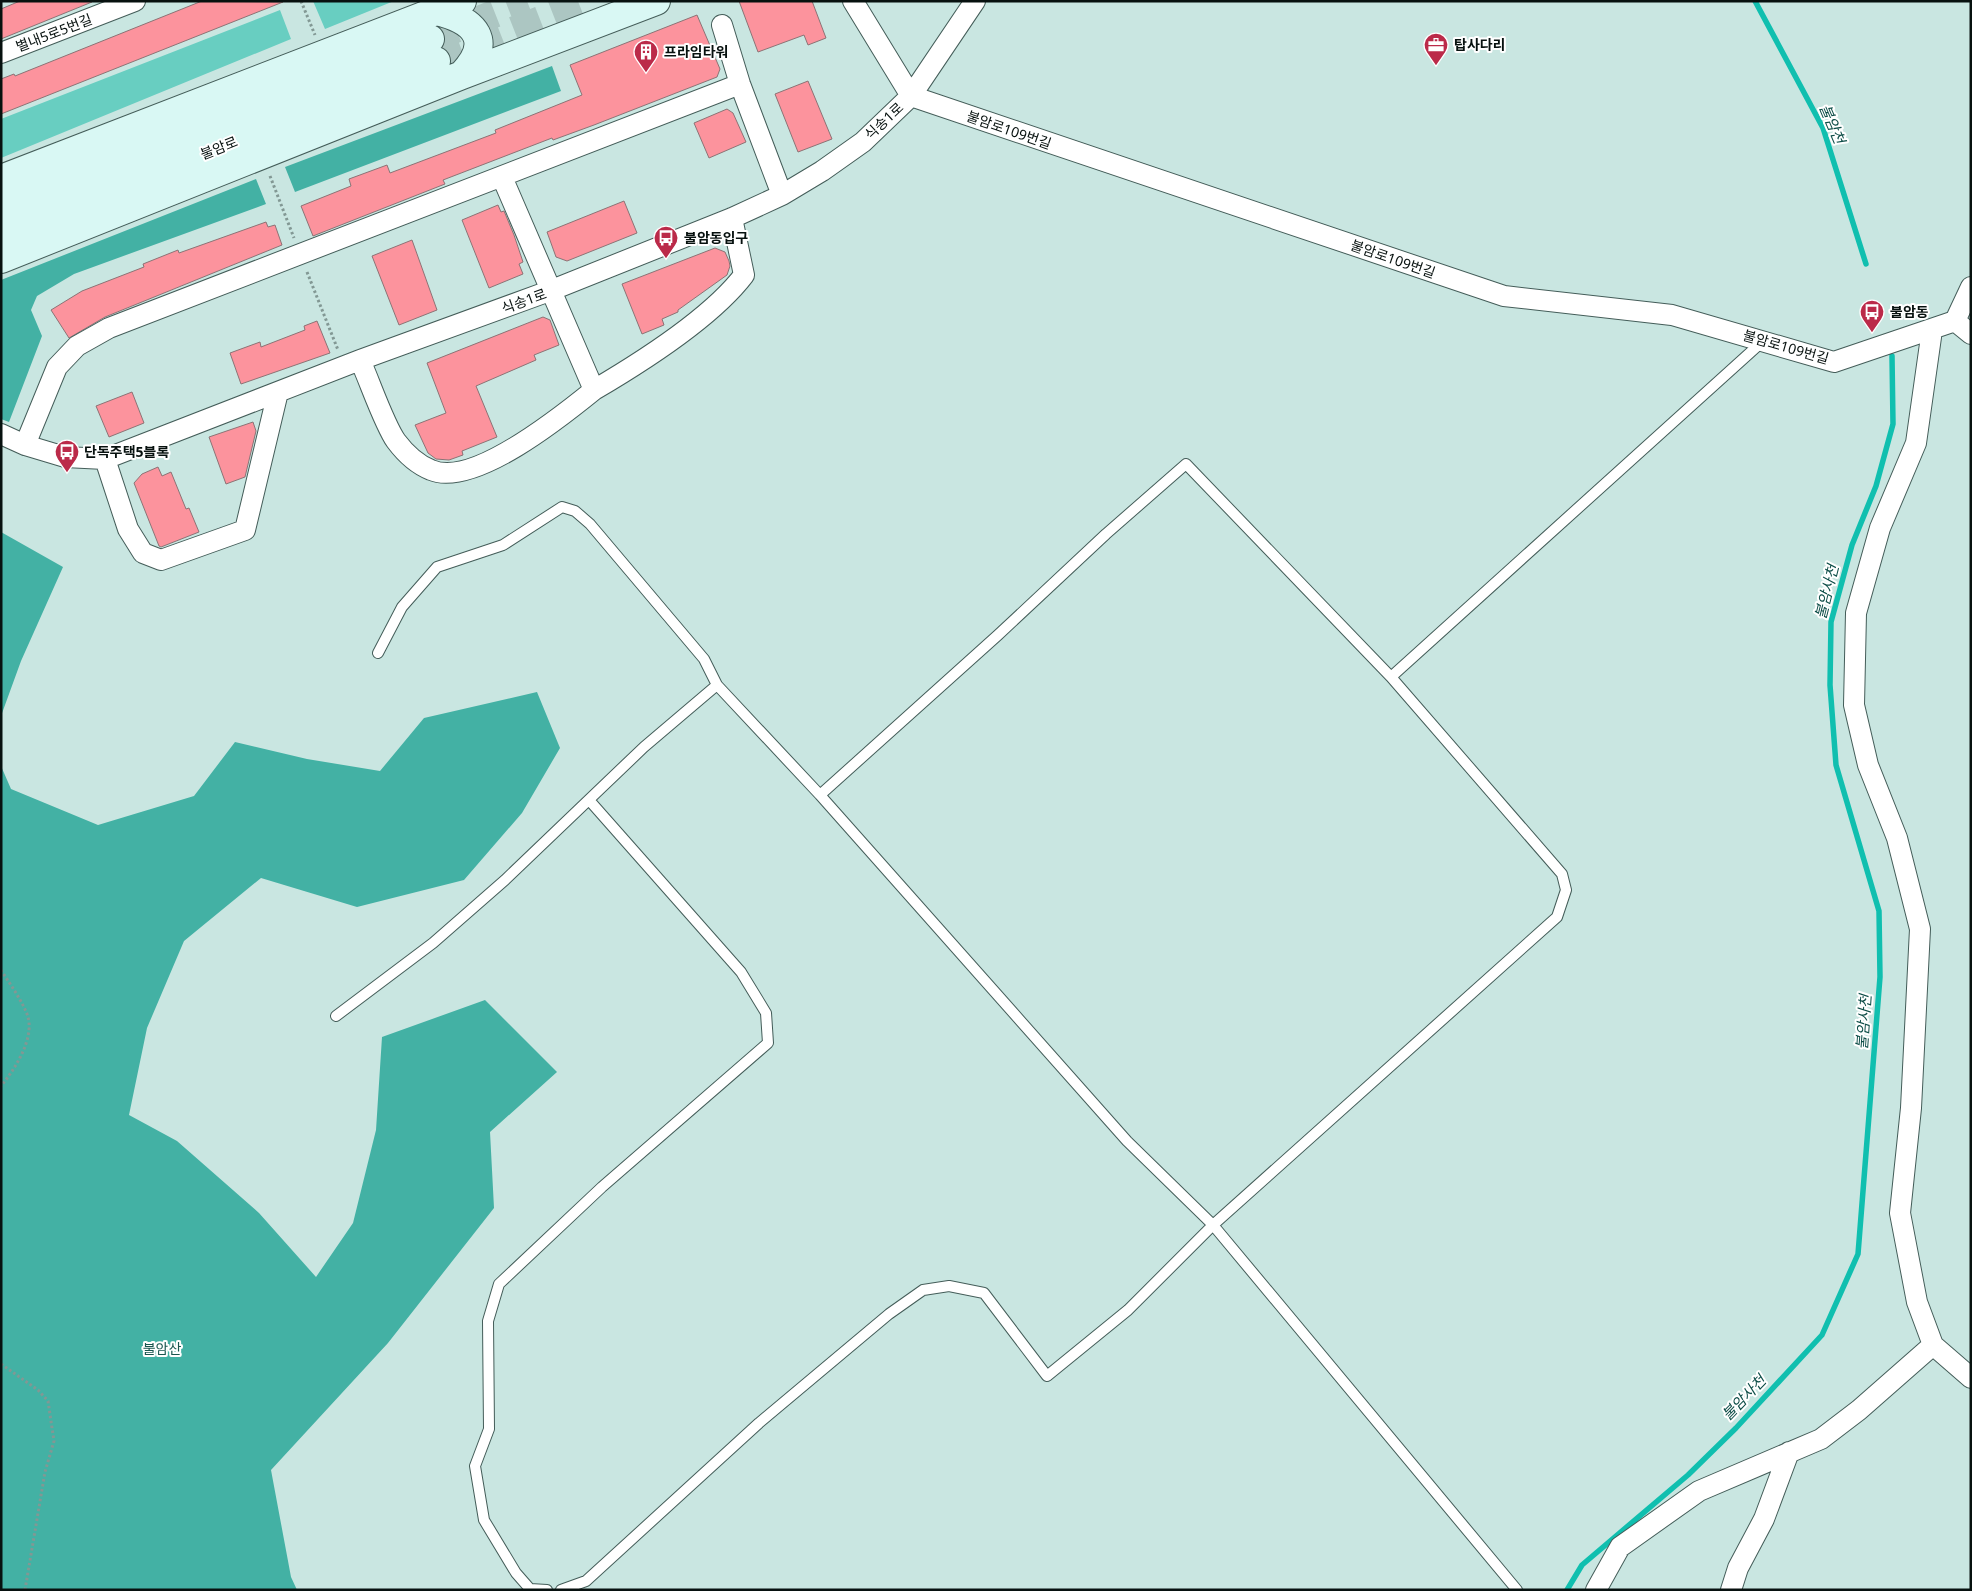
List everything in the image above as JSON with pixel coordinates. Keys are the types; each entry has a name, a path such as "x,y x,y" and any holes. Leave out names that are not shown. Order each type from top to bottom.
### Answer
{"street":[{"name":"별내5로5번길","path":"1,53 135,1"},
{"path":"1,179 462,1"},
{"path":"1,259 462,75 656,1"},
{"path":"853,1 911,96"},
{"name":"식송1로","path":"1,434 25,445 65,457 104,459 360,360 552,290 732,218 782,195 822,171 863,142 911,96 975,1"},
{"path":"437,11 457,16 469,23 477,34 479,50 474,63 462,75"},
{"path":"722,25 740,84 782,195"},
{"name":"불암로","path":"1,208 433,50 1,235"},
{"path":"25,445 57,367 77,346 101,332 740,84"},
{"name":"불암로109번길","path":"911,96 1504,296 1672,315 1764,340 1834,362 1955,321"},
{"path":"502,177 594,390"},
{"path":"360,360 395,440 411,459 431,471 448,473 495,459 531,437 594,390 671,339 731,292 744,275 732,218"},
{"path":"1971,287 1955,321 1971,334"},
{"path":"1932,330 1916,442 1880,528 1856,613 1854,706 1868,765 1897,838 1920,929 1911,1108 1900,1213 1918,1302 1933,1345 1971,1378"},
{"path":"104,459 128,529 143,553 161,560 245,530 278,392"},
{"path":"1596,1590 1620,1547 1635,1536 1698,1491 1821,1438 1851,1416 1933,1345"},
{"path":"1730,1590 1738,1568 1764,1519 1788,1452"}],"lane":[{"path":"1391,677 1764,340"},
{"path":"561,1590 586,1581 759,1424 889,1314 923,1290 949,1286 984,1293 1047,1376 1128,1310 1213,1225 1557,917 1566,890 1562,874 1391,677 1186,464 1106,534 998,635 820,795"},
{"path":"378,653 402,607 437,567 503,545 562,507 575,511 590,524 704,659 717,685 820,795 1127,1141 1213,1225 1517,1590"},
{"path":"336,1016 433,943 505,880 644,747 717,685"},
{"path":"548,1590 530,1589 516,1573 484,1520 475,1466 489,1429 488,1321 499,1284 602,1188 768,1043 766,1012 741,972 588,800"}],"path":[{"path":"301,1 324,55"},
{"path":"1,970 28,1016 27,1034 20,1061 1,1086"},
{"path":"1,1364 38,1390 48,1401 54,1441 45,1472 26,1590"}],"green space":[{"path":"313,1 394,1 325,29"},
{"path":"280,10 291,39 1,158 1,119"},
{"path":"552,66 561,91 295,192 285,167"},
{"path":"256,179 266,204 74,274 37,296 31,310 42,336 9,422 1,419 1,280"},
{"path":"1,532 63,567 21,661 1,716"},
{"name":"불암산","path":"537,692 560,748 522,813 464,880 357,907 261,878 184,941 147,1028 129,1115 177,1141 259,1213 316,1277 353,1223 376,1130 382,1037 485,1000 557,1072 490,1132 494,1208 388,1343 271,1470 291,1577 297,1590 1,1590 1,766 11,789 98,825 194,796 235,742 307,759 380,771 424,718"}],"building":[{"path":"20,1 92,2 1,39 1,9"},
{"path":"202,1 283,2 1,114 1,79 14,74 15,76"},
{"path":"739,1 812,1 826,38 808,45 804,35 758,52"},
{"path":"697,15 720,69 717,77 594,125 553,140 552,138 443,180 445,184 313,236 301,206 351,186 349,179 387,165 390,173 496,133 495,130 582,95 570,65"},
{"path":"808,81 832,139 798,152 775,94"},
{"path":"727,109 733,113 746,142 709,158 694,123"},
{"path":"624,201 637,233 567,261 556,257 547,232"},
{"path":"498,205 501,212 504,211 514,235 523,262 519,264 523,274 489,288 462,220"},
{"path":"266,222 268,227 275,225 282,245 105,317 69,338 51,310 82,291 144,267 143,264 178,250 179,253"},
{"path":"412,240 437,310 399,325 372,256"},
{"path":"715,248 725,252 729,261 730,266 727,275 678,310 678,312 662,319 664,325 642,334 622,284"},
{"path":"543,317 550,320 559,345 534,355 536,360 476,386 497,437 462,451 463,455 449,460 436,459 428,453 415,425 446,413 427,363"},
{"path":"317,321 330,353 241,384 230,353 260,342 261,347 305,330 304,326"},
{"path":"132,392 144,423 109,437 96,406"},
{"path":"253,422 256,431 245,477 226,484 209,437"},
{"path":"158,467 162,476 171,472 186,509 189,508 199,532 161,547 134,483 142,474"}],"waterway":[{"name":"불암천","path":"1755,1 1823,128 1866,264"},
{"name":"불암사천","path":"1567,1590 1582,1565 1688,1475 1736,1428 1822,1335 1858,1254 1880,977 1879,911 1836,765 1830,685 1831,622 1852,545 1876,486 1893,424 1892,356"}],"tunnel":[{"path":"430,39 527,1"},
{"path":"436,61 589,1"}],"place":[{"name":"탑사다리","path":"1436,66"},
{"name":"프라임타워","path":"646,73"},
{"name":"불암동입구","path":"666,259"},
{"name":"불암동","path":"1872,333"},
{"name":"단독주택5블록","path":"67,473"}]}
